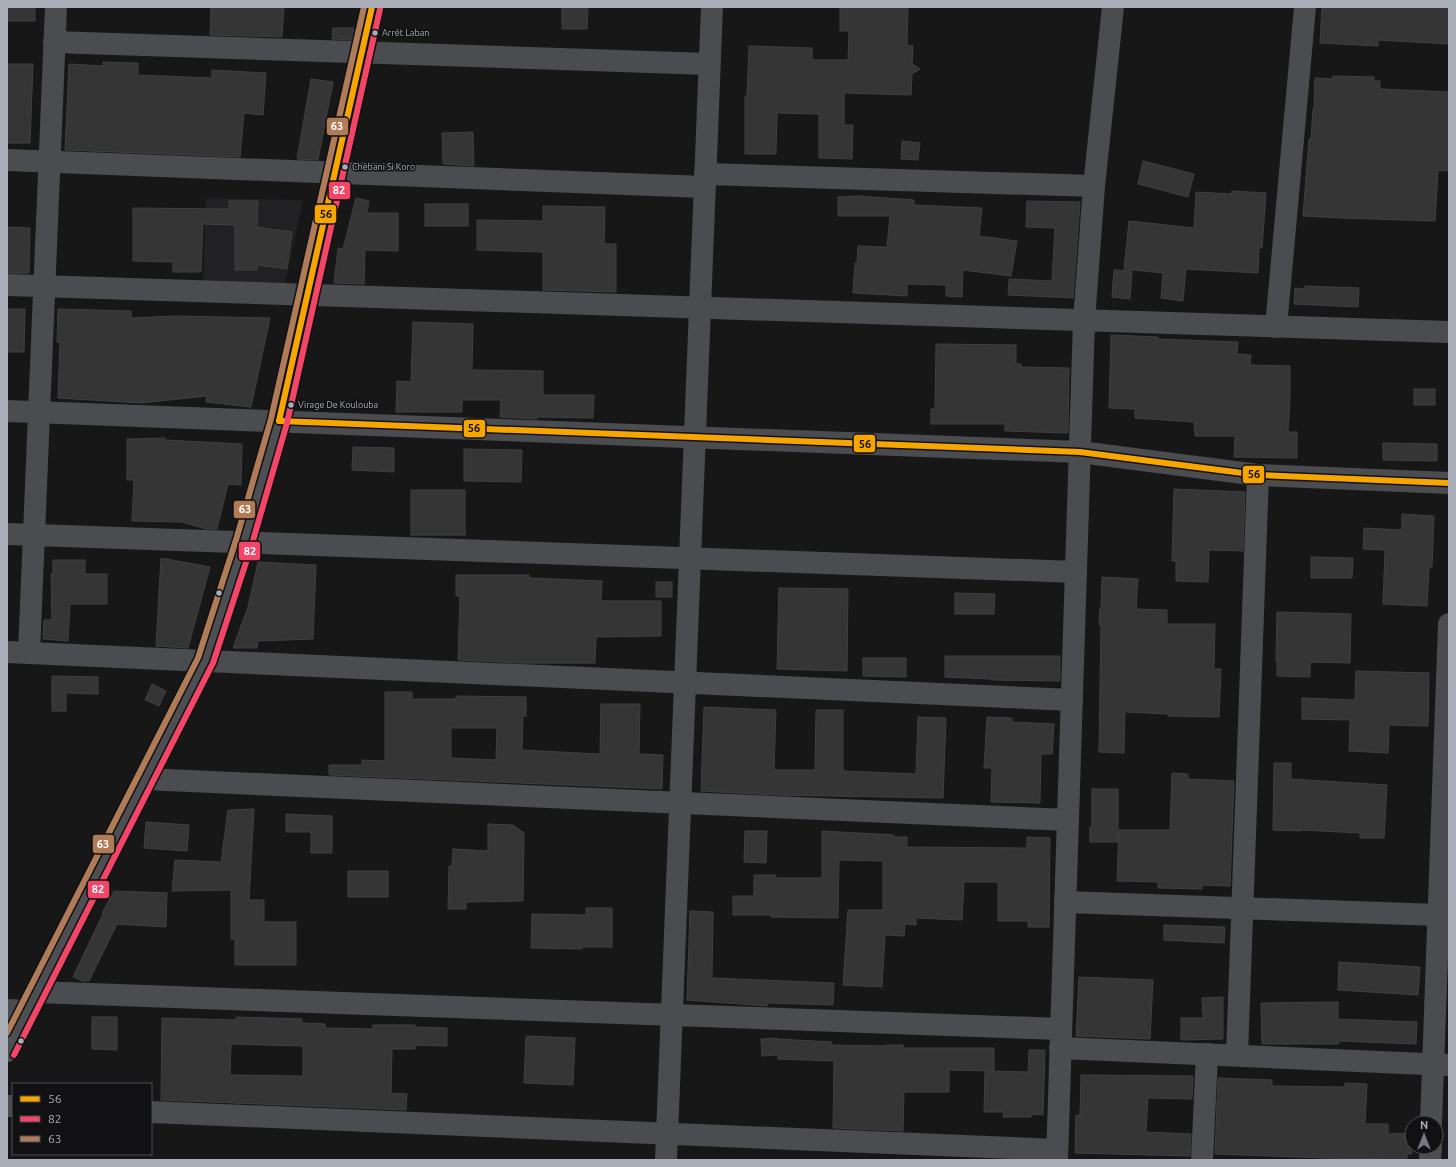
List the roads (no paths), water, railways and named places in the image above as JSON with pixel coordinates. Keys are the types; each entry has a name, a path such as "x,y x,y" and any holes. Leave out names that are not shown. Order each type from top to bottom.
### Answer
{"main road":[{"path":"7,1052 23,1004 144,779 204,661 244,542 279,421 372,7"}],"street":[{"path":"30,653 56,7"},
{"path":"666,1160 712,7"},
{"path":"152,1112 667,1134 1057,1155 1084,321 1094,186 1113,7"},
{"path":"1276,327 1305,7"},
{"path":"54,42 709,64"},
{"path":"7,160 335,173 1094,186"},
{"path":"7,285 307,296 1449,332"},
{"path":"7,411 1080,452 1258,475 1449,483"},
{"path":"1237,1056 1258,475"},
{"path":"7,534 1076,572"},
{"path":"1432,1115 1441,1064 1439,915 1449,624"},
{"path":"7,652 1072,700"},
{"path":"144,779 1068,820"},
{"path":"1065,902 1439,915"},
{"path":"23,1004 672,1015 1061,1039 1237,1056 1441,1064"},
{"path":"1207,1054 1202,1160 1214,1160"}],"place":[{"name":"Arrêt Laban","path":"375,33"},
{"name":"Chèbani Si Koro","path":"345,167"},
{"name":"Virage De Koulouba","path":"291,405"}]}
